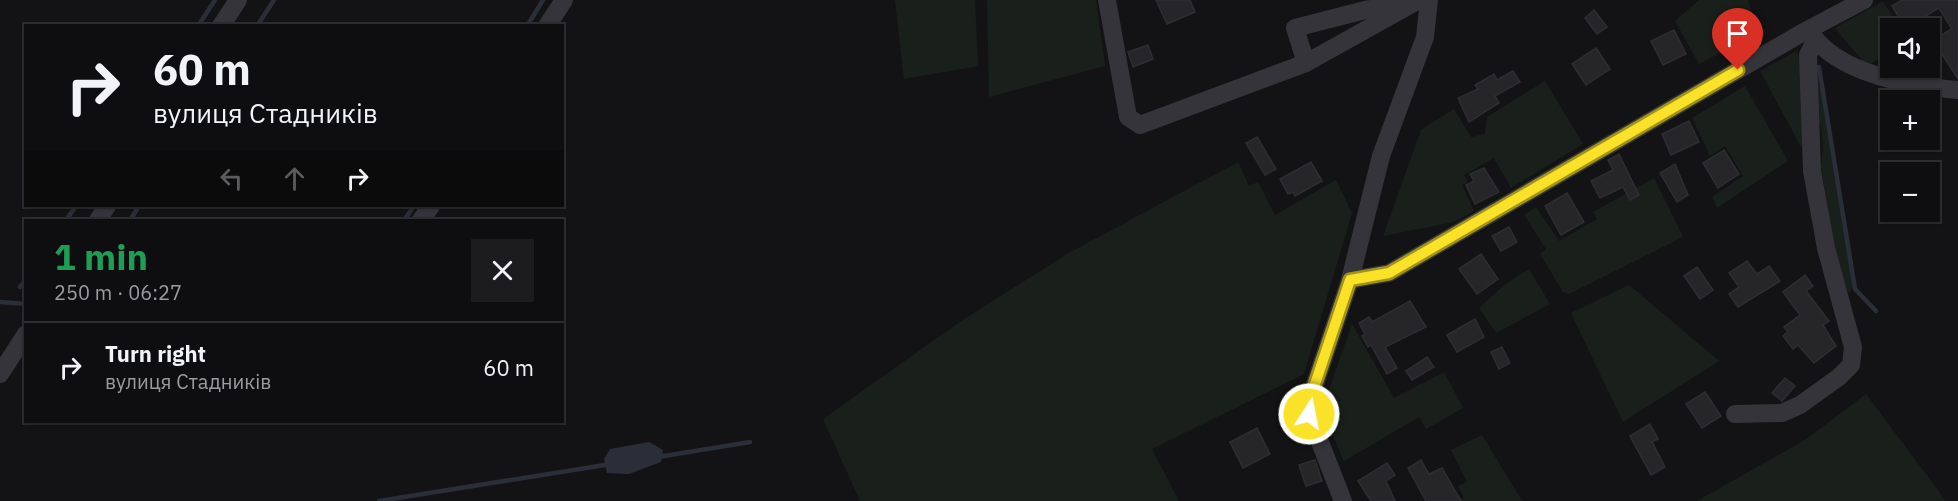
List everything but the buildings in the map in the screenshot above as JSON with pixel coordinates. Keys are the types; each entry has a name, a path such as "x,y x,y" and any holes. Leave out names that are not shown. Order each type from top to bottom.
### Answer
{"street":[{"path":"223,24 238,0"},
{"path":"548,24 564,0"},
{"path":"1107,0 1128,117 1140,125 1306,63 1420,1"},
{"path":"1350,280 1389,273 1812,35 1864,0"},
{"path":"1306,63 1295,28 1365,10 1420,1"},
{"path":"1343,501 1309,414 1315,384 1350,280 1381,156 1425,37 1420,1"},
{"path":"1812,35 1840,58 1887,80 1958,90"},
{"path":"1735,414 1782,414 1830,384 1851,365 1854,347 1826,249 1812,171 1808,55 1812,35"},
{"path":"0,374 24,337"}],"shaded area":[{"path":"895,0 975,0 978,66 904,79"},
{"path":"987,0 1096,0 1105,66 989,97"},
{"path":"1699,0 1748,0 1759,33 1699,64 1675,21"},
{"path":"1883,1 1893,18 1880,18 1880,58 1867,66 1835,28"},
{"path":"1797,51 1800,63 1805,154 1760,71"},
{"path":"1817,71 1851,247 1855,284 1849,293 1839,281 1821,167 1823,149 1821,128 1809,88"},
{"path":"1545,81 1583,144 1511,188 1494,158 1464,175 1468,182 1462,185 1474,211 1454,222 1383,236 1421,130 1454,109 1471,137 1485,134 1487,117"},
{"path":"1745,86 1788,161 1717,208 1712,197 1743,176 1725,146 1710,156 1692,118"},
{"path":"1238,162 1249,186 1258,182 1275,215 1336,180 1352,213 1304,374 1152,449 1179,501 860,501 823,419 961,321 1067,254"},
{"path":"1654,178 1683,237 1569,294 1563,292 1540,254 1546,249 1524,215 1536,207 1559,241 1597,219 1593,212"},
{"path":"1529,269 1550,304 1496,333 1479,308 1503,286"},
{"path":"1629,285 1719,361 1623,422 1571,313"},
{"path":"1352,324 1394,398 1444,372 1463,408 1426,429 1419,417 1344,461 1322,410"},
{"path":"1866,394 1946,501 1697,501 1805,440"},
{"path":"1482,435 1522,501 1459,501 1464,498 1458,486 1467,482 1451,450"},
{"path":"649,442 663,450 661,462 629,474 607,473 604,459 610,449"}],"waterway":[{"path":"199,24 215,0"},
{"path":"258,24 274,0"},
{"path":"528,24 543,0"},
{"path":"1819,67 1855,289 1876,311"},
{"path":"67,219 75,207"},
{"path":"131,219 138,207"},
{"path":"405,219 413,207"},
{"path":"20,287 24,282"},
{"path":"0,302 24,304"},
{"path":"658,457 750,442"},
{"path":"379,501 611,464"}],"route":[{"path":"1309,414 1315,384 1350,280 1389,273 1738,70"}]}
